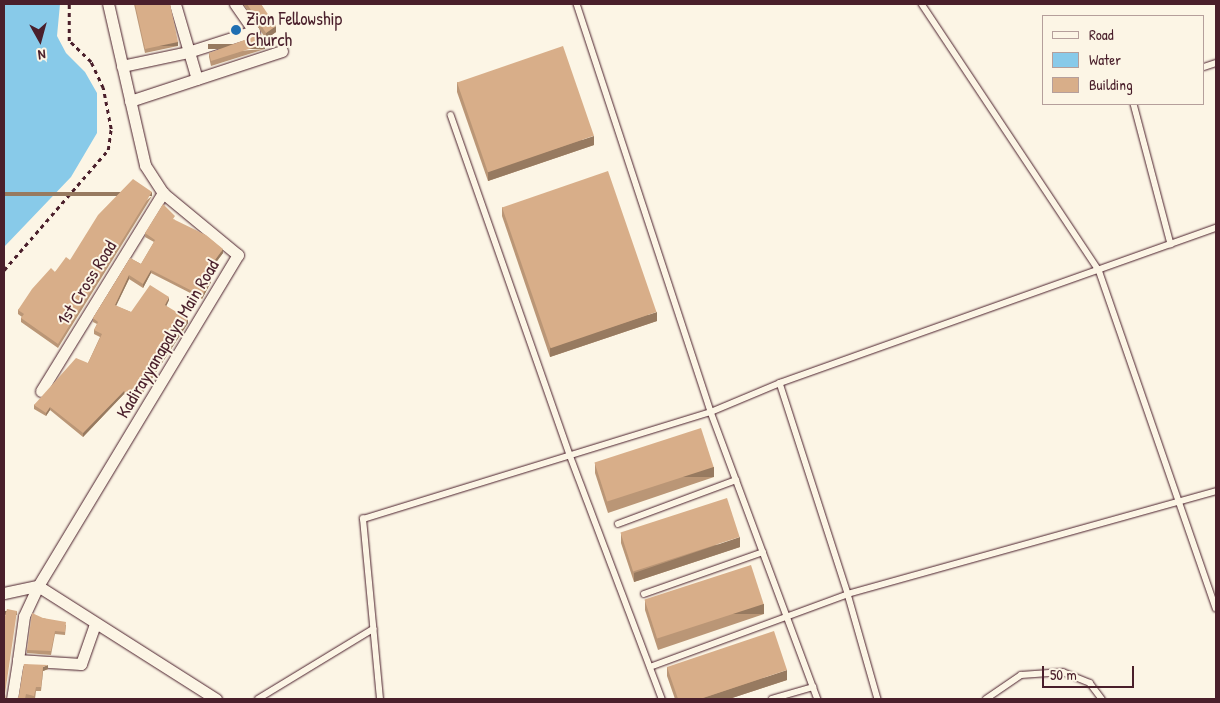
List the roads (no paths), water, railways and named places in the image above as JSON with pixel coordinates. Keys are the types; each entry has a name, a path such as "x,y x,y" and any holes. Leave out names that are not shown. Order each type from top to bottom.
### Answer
{"street":[{"name":"Kadirayyanapalya Main Road","path":"38,586 238,255 164,194 145,165 108,4"},
{"path":"176,4 197,79"},
{"path":"122,66 188,52 254,31 235,4"},
{"path":"130,101 282,51"},
{"name":"1st Cross Road","path":"41,392 164,194"},
{"path":"12,699 24,616 38,586"},
{"path":"4,593 38,586 95,624 216,699"},
{"path":"18,660 81,664 95,624"}],"lane":[{"path":"576,4 710,412 818,699"},
{"path":"922,4 1099,270 1216,608"},
{"path":"1134,105 1171,244"},
{"path":"451,114 570,455 662,699"},
{"path":"380,699 363,519 710,412 780,384 1216,228"},
{"path":"780,384 848,594 878,699"},
{"path":"618,524 736,480"},
{"path":"650,667 848,594 1216,491"},
{"path":"644,594 763,552"},
{"path":"258,699 373,629"},
{"path":"986,699 1021,675 1063,672 1090,683 1102,699"},
{"path":"772,699 813,686"}],"water":[{"path":"4,4 60,4 57,36 66,53 85,72 97,93 97,133 71,177 4,247"}],"place":[{"name":"Zion Fellowship Church","path":"236,30"}]}
